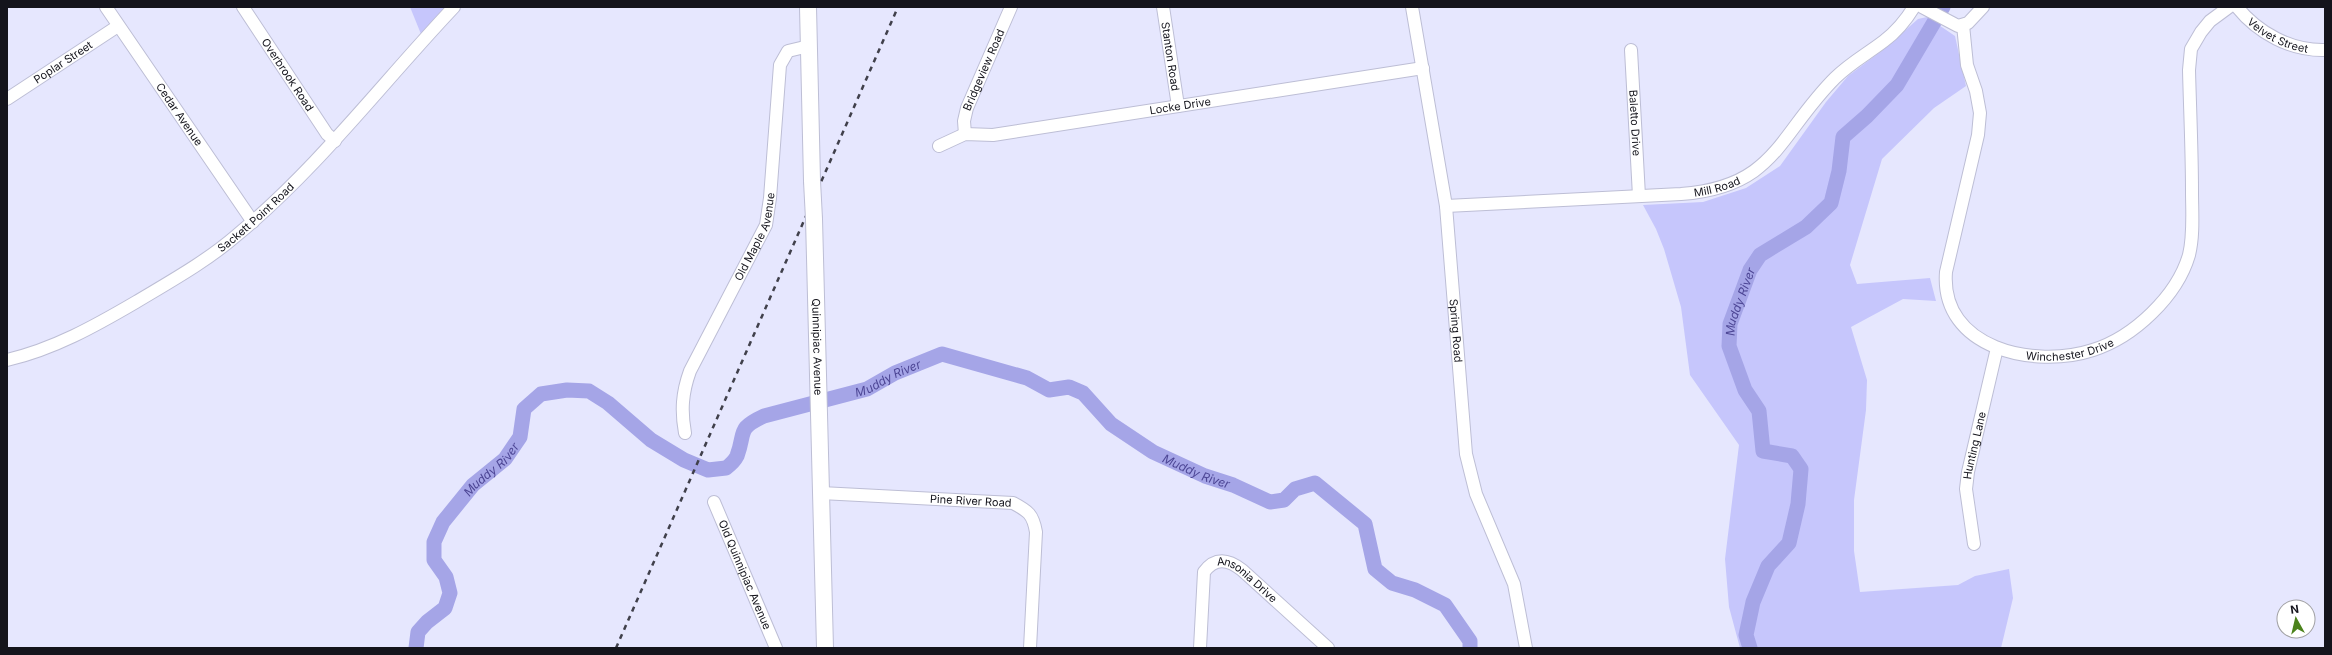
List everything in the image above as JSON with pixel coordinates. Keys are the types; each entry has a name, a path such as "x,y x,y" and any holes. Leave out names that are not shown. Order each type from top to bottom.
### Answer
{"main road":[{"name":"Quinnipiac Avenue","path":"808,7 825,648"}],"street":[{"name":"Cedar Avenue","path":"106,7 253,222"},
{"name":"Overbrook Road","path":"243,7 327,134 335,141"},
{"name":"Sackett Point Road","path":"7,360 56,345 118,313 201,262 253,222 335,141 454,7"},
{"name":"Bridgeview Road","path":"965,134 964,121 967,108 1011,7"},
{"name":"Stanton Road","path":"1163,7 1178,106"},
{"name":"Spring Road","path":"1412,7 1446,206 1466,454 1476,494 1514,584 1526,648"},
{"name":"Mill Road","path":"1446,206 1710,191 1729,186 1759,168 1772,156 1834,78 1851,63 1896,31 1914,7"},
{"path":"1926,10 1958,26 1963,25 1983,7"},
{"name":"Winchester Drive","path":"1963,25 1967,65 1976,91 1980,113 1978,135 1946,272 1945,288 1957,320 1968,333 1997,348 2025,354 2069,355 2093,350 2115,340 2137,326 2160,305 2176,282 2189,255 2192,222 2189,70 2191,49 2210,21 2229,7"},
{"name":"Velvet Street","path":"2237,7 2252,22 2279,40 2307,48 2325,50"},
{"name":"Poplar Street","path":"7,99 118,26"},
{"name":"Old Maple Avenue","path":"686,433 682,408 685,384 690,371 766,225 770,198 780,65 788,51 809,46"},
{"name":"Baletto Drive","path":"1631,50 1639,196"},
{"name":"Locke Drive","path":"939,146 965,134 993,135 1423,68"},
{"name":"Hunting Lane","path":"1974,544 1966,496 1968,472 1997,348"},
{"name":"Pine River Road","path":"821,493 1013,503 1026,510 1034,519 1036,532 1030,648"},
{"name":"Old Quinnipiac Avenue","path":"714,502 776,648"},
{"name":"Ansonia Drive","path":"1200,648 1204,572 1214,562 1225,561 1234,564 1242,570 1328,648"}],"shaded area":[{"path":"410,7 445,7 421,34"},
{"path":"1927,17 1955,36 1966,86 1934,108 1882,159 1850,265 1857,284 1930,278 1936,301 1903,299 1851,327 1867,380 1866,410 1854,500 1854,551 1860,592 1958,585 1975,576 2009,569 2013,598 2001,648 1740,648 1729,607 1725,559 1739,445 1690,375 1681,307 1664,249 1656,229 1643,205 1703,202 1746,188 1780,166 1826,102 1848,76 1884,49 1918,19"}],"waterway":[{"name":"Muddy River","path":"1750,648 1746,635 1753,602 1768,566 1789,543 1798,504 1801,469 1792,456 1763,451 1759,411 1745,390 1729,346 1730,324 1750,270 1760,255 1806,227 1831,203 1839,171 1843,137 1867,116 1897,85 1943,7"},
{"name":"Muddy River","path":"416,648 418,632 427,622 445,608 450,593 446,577 434,560 434,542 443,522 473,485 505,459 520,437 524,409 541,394 567,390 589,391 608,403 651,440 684,460 708,470 726,468 731,464 737,456 743,432 749,424 755,420 764,416 867,389 895,373 942,354 1027,378 1049,390 1069,387 1083,393 1111,424 1153,452 1205,476 1233,485 1270,502 1284,500 1295,489 1315,483 1365,524 1375,569 1392,583 1415,590 1445,605 1470,641 1470,648"}],"railway":[{"path":"616,648 898,7"}]}
